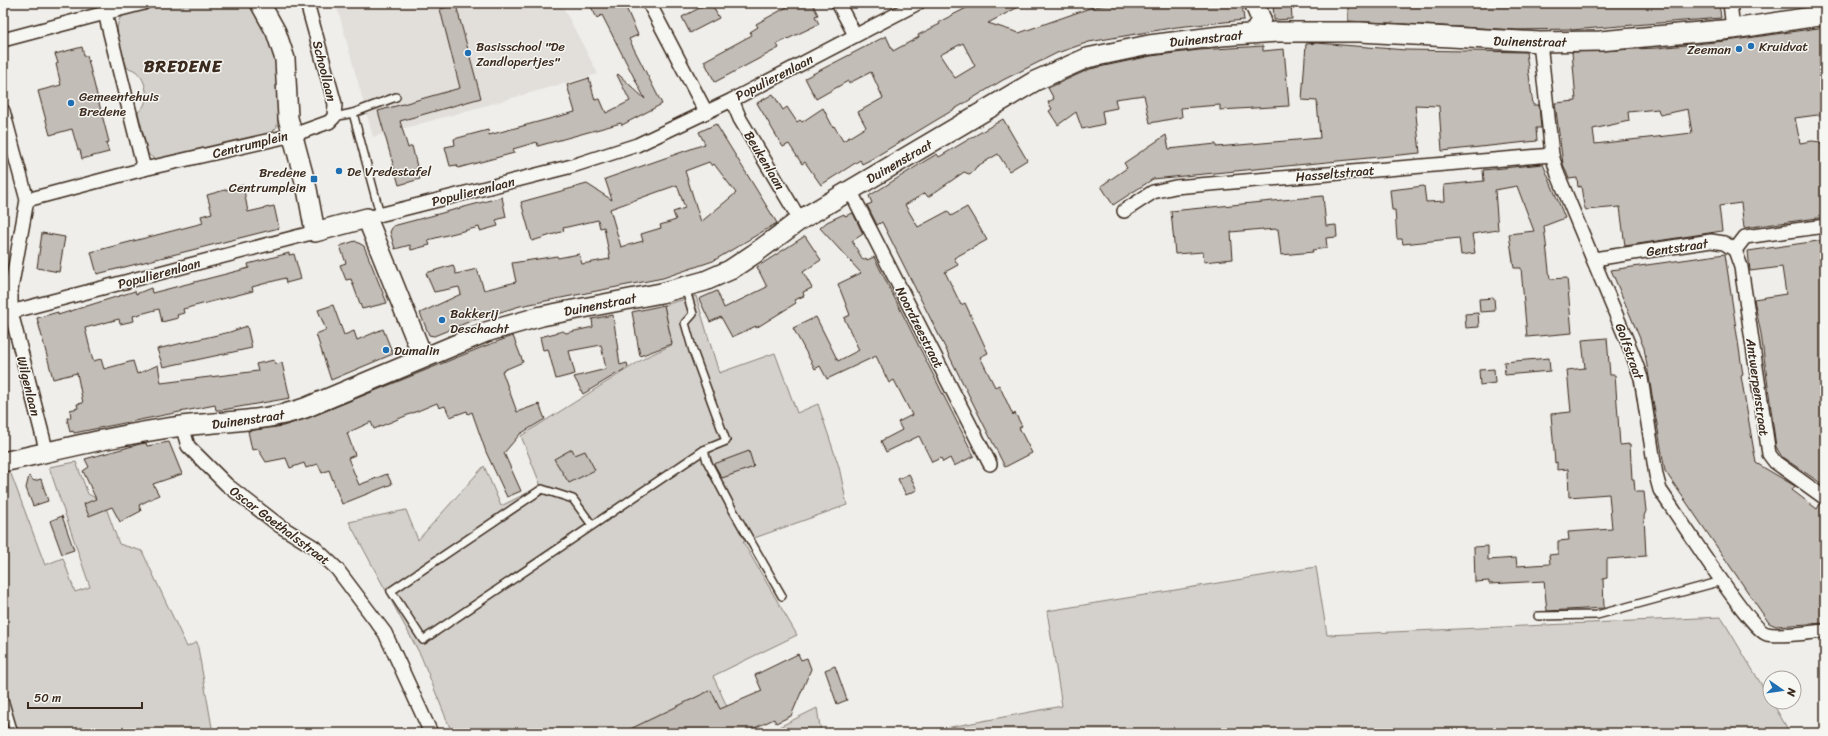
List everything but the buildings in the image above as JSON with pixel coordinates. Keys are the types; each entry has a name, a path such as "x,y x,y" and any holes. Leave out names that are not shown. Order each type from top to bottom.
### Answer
{"street":[{"path":"3,40 144,3"},
{"name":"Centrumplein","path":"27,200 144,169 293,135 288,118 285,59 276,32 260,3"},
{"name":"Schoollaan","path":"293,135 322,125 334,117 335,104 307,3"},
{"path":"649,3 706,112"},
{"path":"838,3 855,35"},
{"name":"Populierenlaan","path":"7,313 373,216 572,166 638,145 732,100 918,3"},
{"path":"1254,3 1260,19 1255,33"},
{"path":"1730,3 1733,29"},
{"path":"105,13 144,169"},
{"name":"Duinenstraat","path":"3,462 141,433 182,426 262,419 284,415 305,408 423,357 486,332 542,316 685,287 730,270 778,238 800,220 850,190 1035,81 1087,58 1167,42 1255,33 1360,32 1540,42 1640,38 1733,29 1825,15"},
{"name":"Golfstraat","path":"1540,42 1552,155 1641,378 1656,475 1660,490 1722,581 1758,630 1768,635 1825,631"},
{"name":"Beukenlaan","path":"732,100 740,119 800,220"},
{"path":"3,111 27,200"},
{"path":"293,135 315,232"},
{"name":"Hasseltstraat","path":"1124,211 1153,192 1175,187 1552,155"},
{"name":"Noordzeestraat","path":"850,190 990,464"},
{"name":"Wilgenlaan","path":"27,200 7,313 47,453"},
{"path":"373,216 423,357"},
{"path":"1735,250 1745,237 1825,226"},
{"name":"Gentstraat","path":"1594,259 1711,241 1724,243 1735,250"},
{"name":"Antwerpenstraat","path":"1735,250 1741,267 1769,454 1775,462 1825,498"},
{"name":"Oscar Goethalsstraat","path":"182,426 188,446 227,485 280,526 314,547 337,569 386,633 431,733"}],"lane":[{"path":"334,117 353,113 396,97"},
{"path":"353,113 373,216"},
{"path":"592,525 573,499 542,489 392,591 423,640 704,450 726,441 693,351 685,323 693,314 685,287"},
{"path":"704,450 707,461 730,505 782,596"},
{"path":"1538,616 1597,614 1722,581"},
{"path":"3,696 14,733"}],"shaded area":[{"path":"168,3 250,3 270,37 278,67 279,93 277,127 269,135 157,161 148,154 138,112 146,101 145,87 139,74 127,68 117,32 120,19 124,14"},
{"name":"Basisschool \"De Zandlopertjes\"","path":"336,3 561,3 598,74 373,137"},
{"path":"696,296 719,373 775,353 797,413 818,404 839,467 847,505 743,542 797,635 713,676 739,733 452,733 421,656 349,522 406,510 418,540 484,466 501,506 541,486 521,436 648,356 672,345 664,305"},
{"path":"76,462 88,494 104,502 119,544 142,551 187,647 197,642 213,733 3,733 3,476 11,474 45,565 63,558 75,592 90,587 49,467"},
{"path":"1316,567 1327,635 1721,617 1762,686 1762,710 1777,710 1790,733 919,733 1062,706 1047,611"},
{"path":"817,708 821,733 767,733"}],"place":[{"name":"Kruidvat","path":"1751,46"},
{"name":"Zeeman","path":"1739,49"},
{"name":"Basisschool \"De Zandlopertjes\"","path":"468,53"},
{"name":"Gemeentehuis Bredene","path":"71,103"},
{"name":"De Vredestafel","path":"339,171"},
{"name":"Bredene Centrumplein","path":"314,179"},
{"name":"Bakkerij Deschacht","path":"442,320"},
{"name":"Dumalin","path":"386,350"}],"district":[{"name":"BREDENE","path":"183,66"}]}
